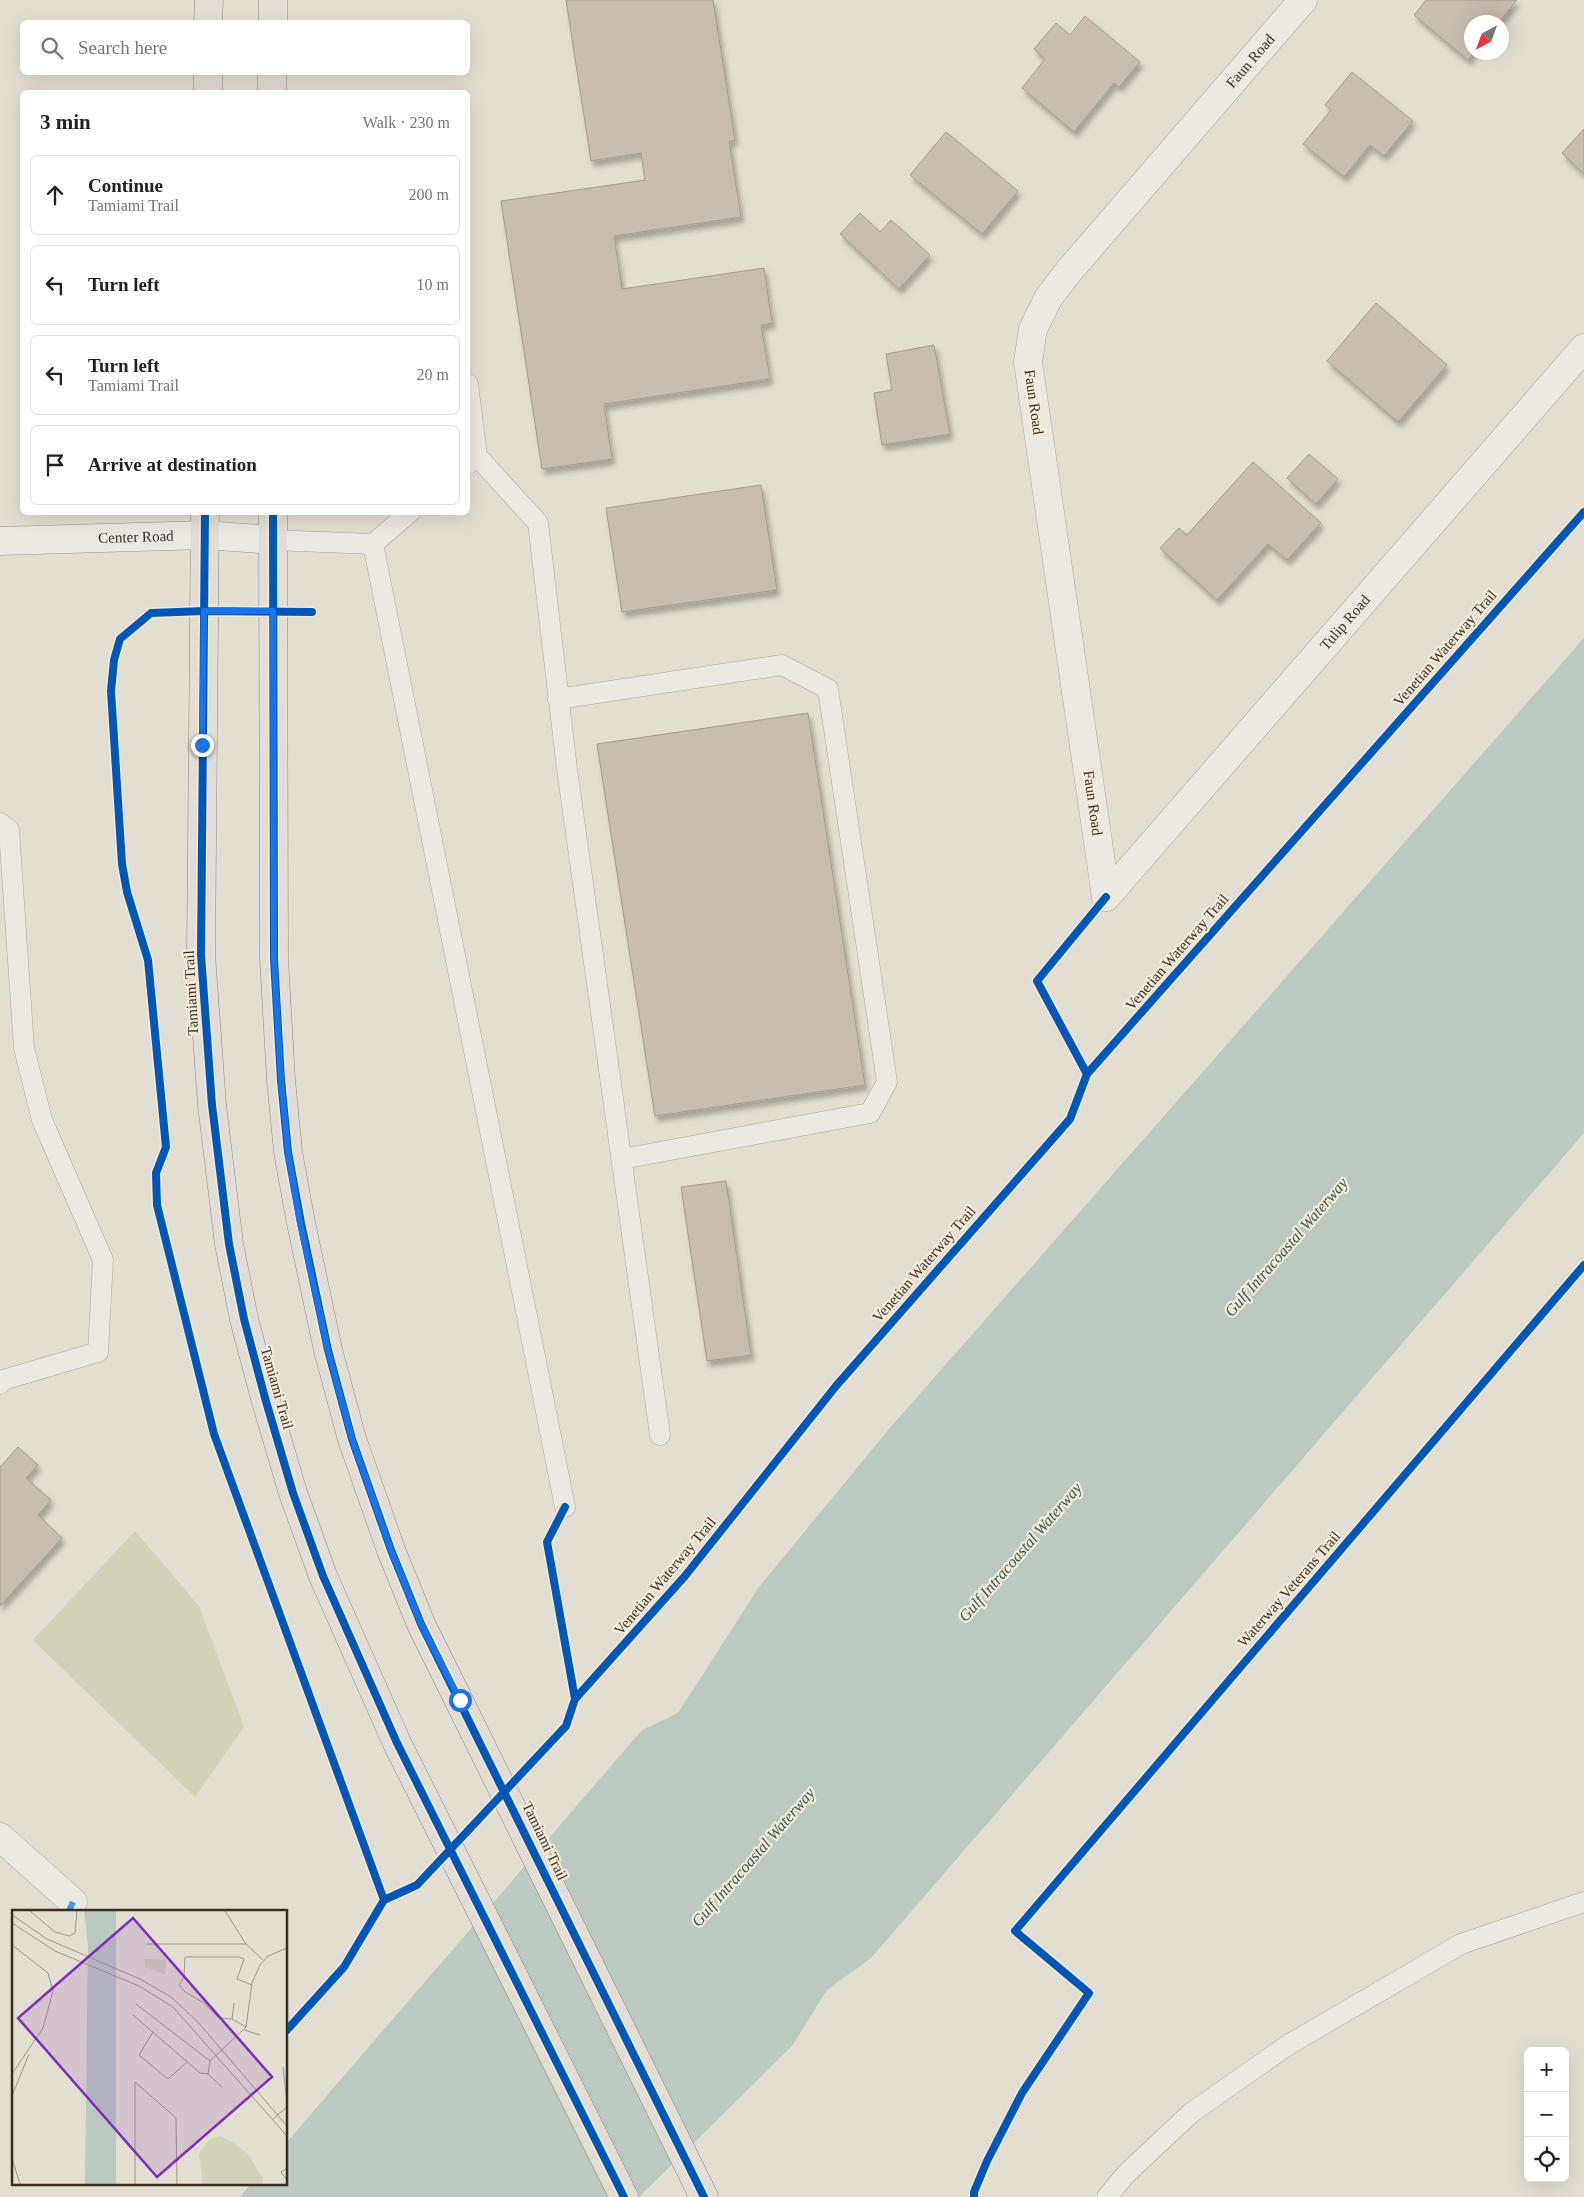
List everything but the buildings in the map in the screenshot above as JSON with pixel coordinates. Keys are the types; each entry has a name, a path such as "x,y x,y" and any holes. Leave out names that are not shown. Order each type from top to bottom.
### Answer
{"main road":[{"path":"208,20 209,0"},
{"path":"273,0 273,20"},
{"path":"208,75 208,90"},
{"path":"272,75 272,90"},
{"name":"Tamiami Trail","path":"273,515 274,959 281,1080 288,1152 300,1223 328,1350 352,1439 391,1550 421,1624 704,2197"},
{"name":"Tamiami Trail","path":"205,524 201,955 212,1105 229,1244 244,1319 264,1398 293,1493 323,1576 397,1744 624,2197"}],"street":[{"name":"Faun Road","path":"1106,897 1028,362 1033,329 1049,297 1069,272 1303,0"},
{"name":"Tulip Road","path":"1106,897 1584,348"},
{"name":"Center Road","path":"0,541 205,524 273,540"},
{"path":"0,1837 73,1902"}],"lane":[{"path":"470,422 472,460 538,523 558,698 660,1435"},
{"path":"273,540 373,544 407,515"},
{"path":"373,544 565,1507"},
{"path":"558,698 782,665 828,689 888,1082 870,1113 622,1159"},
{"path":"0,822 9,830 24,1048 42,1120 104,1260 98,1352 3,1380 0,1384"},
{"path":"1107,2197 1126,2174 1191,2113 1288,2045 1461,1944 1584,1902"}],"green space":[{"path":"135,1531 199,1606 244,1727 195,1797 33,1640"}],"water":[{"name":"Gulf Intracoastal Waterway","path":"1584,638 1584,1133 871,1958 827,1990 792,2046 639,2197 240,2197 251,2184 288,2184 288,2141 642,1730 678,1713 759,1587 889,1429"}],"marked path":[{"path":"69,1910 73,1902"}],"cycle path":[{"name":"Venetian Waterway Trail","path":"288,2029 344,1967 384,1900 417,1885 566,1726 575,1699 685,1576 836,1386 1070,1119 1087,1074 1584,512"},
{"path":"205,515 201,955 212,1105 229,1244 244,1319 293,1493 323,1576 397,1743 624,2197"},
{"path":"273,515 274,959 281,1080 288,1152 328,1350 352,1439 391,1550 421,1624 704,2197"},
{"path":"312,612 204,611 151,613 120,639 114,660 111,691 122,864 127,892 148,960 166,1147 156,1173 157,1205 214,1434 384,1900"},
{"path":"1087,1074 1037,981 1106,897"},
{"name":"Waterway Veterans Trail","path":"974,2197 974,2192 987,2161 1022,2093 1089,1993 1015,1931 1584,1265"},
{"path":"565,1507 547,1542 575,1699"}],"route":[{"path":"202,745 204,611 273,611 274,959 281,1080 288,1152 300,1223 328,1350 352,1439 391,1550 421,1624 460,1700"}]}
